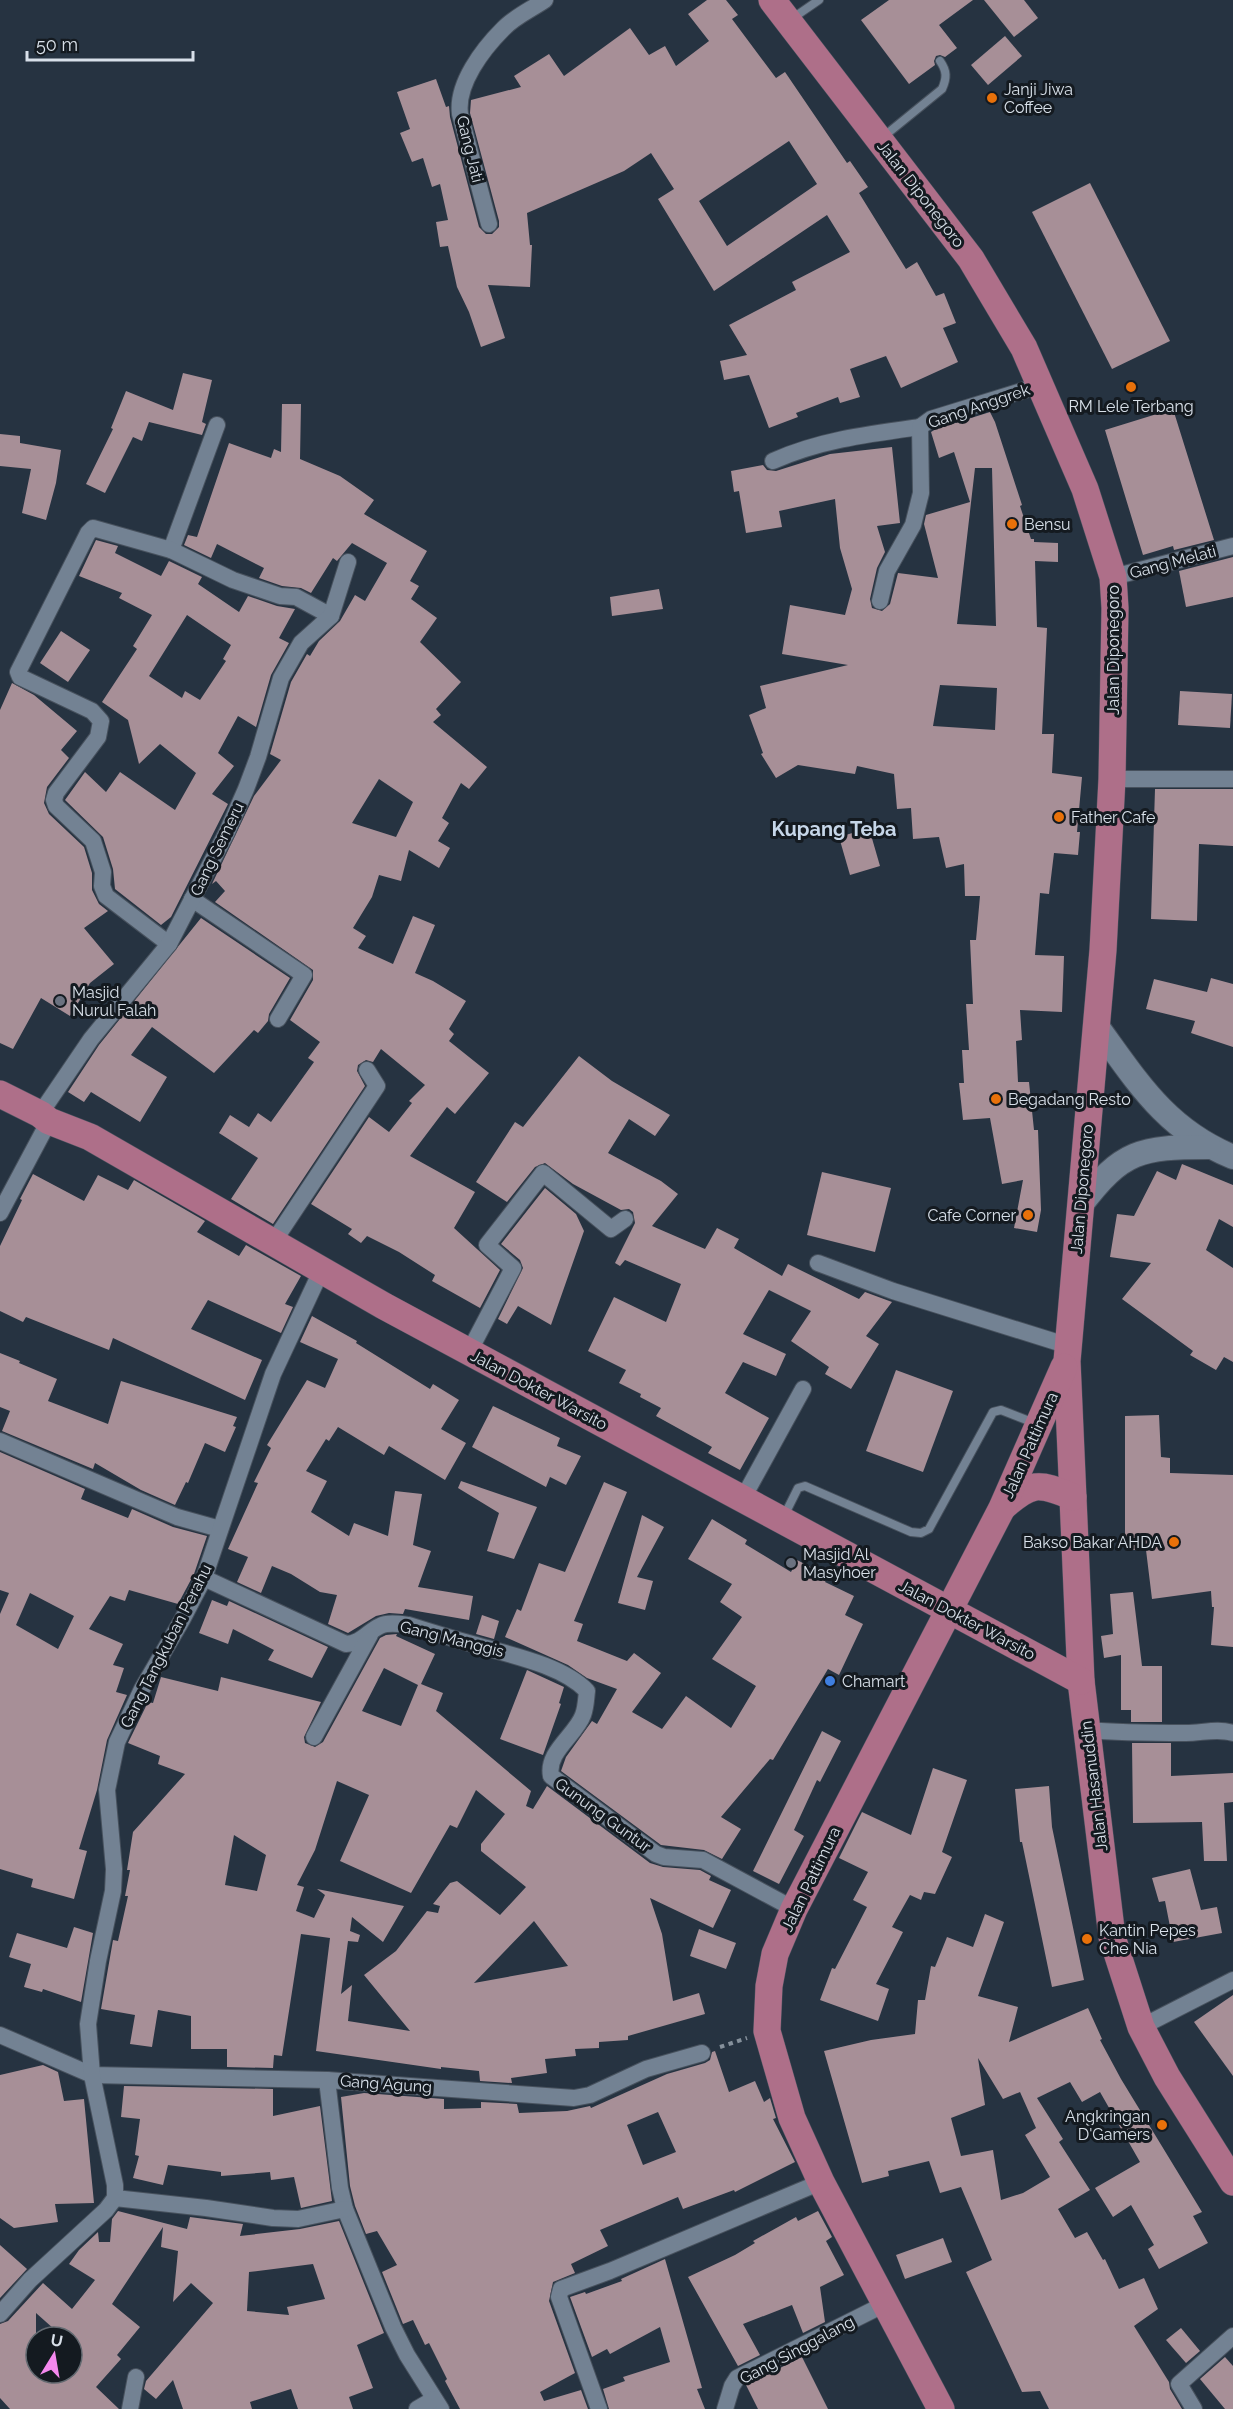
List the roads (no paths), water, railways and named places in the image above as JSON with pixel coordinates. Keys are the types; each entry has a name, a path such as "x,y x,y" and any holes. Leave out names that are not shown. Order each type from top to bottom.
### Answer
{"main road":[{"name":"Jalan Diponegoro","path":"781,10 971,259 1024,348 1085,489 1113,578 1112,779 1103,950 1068,1354"},
{"name":"Jalan Dokter Warsito","path":"0,1094 90,1137 384,1306 1081,1681"},
{"name":"Jalan Pattimura","path":"941,2409 821,2182 792,2118 767,2031 769,1986 775,1954 794,1909 1002,1508 1040,1425 1068,1354"},
{"name":"Jalan Hasanuddin","path":"1068,1354 1081,1681 1112,1937 1141,2027 1167,2077 1233,2182"},
{"path":"1002,1508 1018,1494 1032,1486 1047,1487 1073,1497"}],"street":[{"name":"Gang Jati","path":"489,224 460,114 460,100 478,58 504,27 545,0"},
{"name":"Gang Anggrek","path":"880,601 887,571 913,525 921,493 920,427 931,419 1041,385"},
{"path":"171,550 217,425"},
{"path":"773,461 798,450 849,436 920,427"},
{"path":"170,944 106,896 102,886 103,872 93,841 56,806 54,801 56,793 98,736 101,721 92,711 20,677 18,672 88,533 93,528 171,550 233,580 280,596 296,597 331,616 348,562"},
{"name":"Gang Melati","path":"1113,578 1233,546"},
{"name":"Gang Semeru","path":"0,1213 44,1117 91,1039 170,944 227,832 246,789 258,757 280,678 301,643 331,616"},
{"path":"1112,779 1233,779"},
{"path":"192,899 304,975 278,1019"},
{"path":"1096,1025 1140,1087 1173,1122 1209,1147 1233,1157"},
{"path":"274,1241 376,1086 367,1070"},
{"path":"1080,1206 1101,1179 1127,1158 1165,1147 1209,1147"},
{"path":"469,1352 513,1268 487,1245 543,1173 612,1228 625,1219"},
{"path":"818,1263 1068,1354"},
{"name":"Gang Tangkuban Perahu","path":"115,2198 115,2185 92,2075 88,2024 98,1961 113,1891 114,1869 107,1790 117,1742 142,1689 204,1578 273,1374 322,1269"},
{"path":"742,1500 803,1389"},
{"path":"0,1441 177,1517 220,1529"},
{"name":"Gang Manggis","path":"204,1578 346,1644 355,1644 380,1626 409,1625 477,1646 518,1655 578,1681 587,1691 583,1716 550,1768"},
{"path":"314,1737 370,1634"},
{"path":"1087,1730 1179,1733 1224,1730 1233,1733"},
{"name":"Gunung Guntur","path":"550,1768 551,1776 656,1854 664,1857 703,1860 794,1909"},
{"path":"1141,2027 1233,1980"},
{"name":"Gang Agung","path":"0,2035 92,2075 327,2080 574,2098 590,2095 646,2069 702,2053"},
{"path":"327,2080 340,2188 345,2209 393,2327 438,2404 417,2409"},
{"path":"599,2409 559,2297 561,2289 610,2271 821,2182"},
{"path":"0,2314 30,2280 106,2210 115,2198 281,2218 316,2217 345,2209"},
{"name":"Gang Singgalang","path":"725,2409 737,2378 885,2304"},
{"path":"1194,2409 1179,2384 1233,2336"},
{"path":"130,2409 136,2377"}],"lane":[{"path":"781,10 819,0"},
{"path":"879,140 942,89 947,79 940,61"},
{"path":"781,1521 798,1488 805,1486 911,1532 921,1533 929,1529 993,1412 1001,1410 1040,1425"}],"place":[{"name":"Janji Jiwa Coffee","path":"992,98"},
{"name":"RM Lele Terbang","path":"1131,387"},
{"name":"Bensu","path":"1012,524"},
{"name":"Father Cafe","path":"1059,817"},
{"name":"Masjid Nurul Falah","path":"60,1001"},
{"name":"Begadang Resto","path":"996,1099"},
{"name":"Cafe Corner","path":"1028,1215"},
{"name":"Bakso Bakar AHDA","path":"1174,1542"},
{"name":"Masjid Al Masyhoer","path":"791,1563"},
{"name":"Chamart","path":"830,1681"},
{"name":"Kantin Pepes Che Nia","path":"1087,1939"},
{"name":"Angkringan D'Gamers","path":"1162,2125"}],"district":[{"name":"Kupang Teba","path":"834,829"}]}
